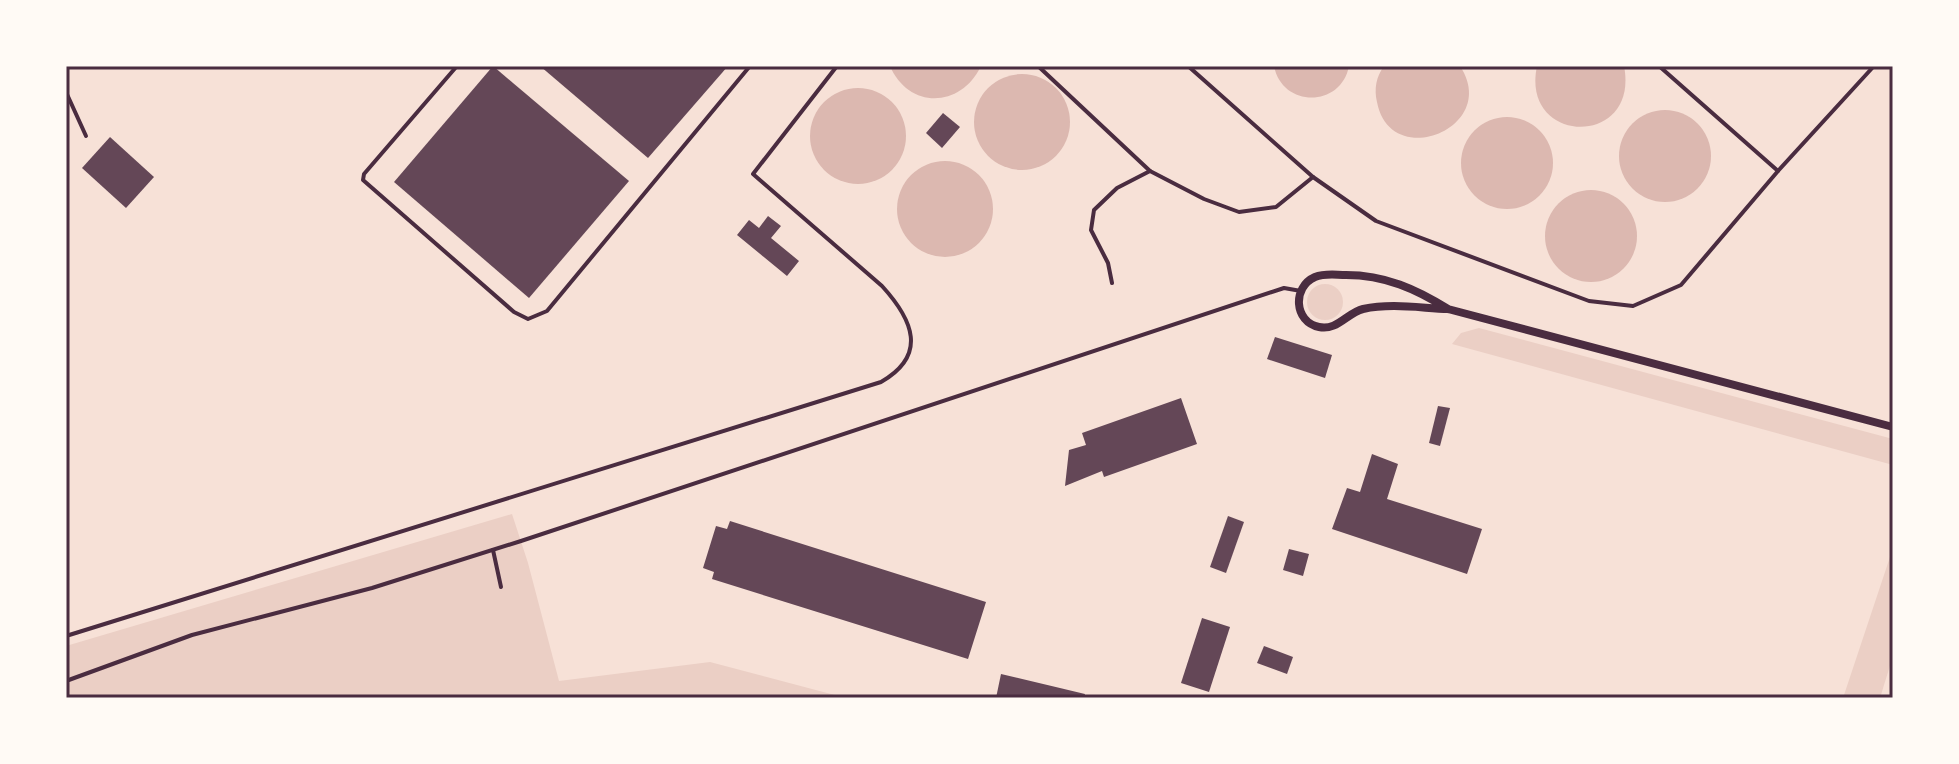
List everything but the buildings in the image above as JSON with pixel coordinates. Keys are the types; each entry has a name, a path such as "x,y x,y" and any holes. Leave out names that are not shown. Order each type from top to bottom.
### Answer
{"street":[{"path":"1448,309 1416,289 1380,278 1328,274 1312,279 1301,291 1299,307 1308,322 1324,328 1333,327 1359,310 1383,306 1448,309 1893,427"}],"lane":[{"path":"457,66 364,174 363,180 514,312 528,319 547,311 750,66"},
{"path":"66,636 881,382 899,372 911,341 908,324 898,304 882,286 753,174 837,66"},
{"path":"1038,66 1150,171 1204,199 1239,212 1276,207 1313,177"},
{"path":"1188,66 1313,177 1376,221 1589,301 1633,306 1681,285 1778,171 1874,66"},
{"path":"1659,66 1778,171"},
{"path":"66,92 86,136"},
{"path":"1112,283 1108,263 1091,230 1094,210 1117,188 1150,171"},
{"path":"66,681 192,635 372,588 493,550 1284,288 1301,291"},
{"path":"493,550 501,587"}],"shaded area":[{"path":"890,66 981,66 961,90 935,98 909,90"},
{"path":"1274,66 1349,66 1344,80 1335,90 1312,98 1288,90 1279,80"},
{"path":"1384,66 1460,66 1469,88 1466,108 1455,123 1439,134 1420,138 1401,135 1386,123 1377,102 1376,83"},
{"path":"1537,66 1624,66 1624,93 1615,112 1599,123 1580,127 1561,123 1546,111 1537,92"},
{"path":"1022,74 1040,77 1056,88 1067,104 1070,122 1067,140 1056,156 1040,167 1022,170 1004,167 988,156 977,140 974,122 977,104 988,88 1004,77"},
{"path":"858,88 876,91 892,102 903,118 906,136 903,154 892,170 876,181 858,184 840,181 824,170 813,154 810,136 813,118 824,102 840,91"},
{"path":"1656,110 1674,110 1691,117 1704,130 1711,156 1704,182 1691,195 1674,202 1656,202 1639,195 1626,182 1619,165 1619,147 1626,130 1639,117"},
{"path":"1507,117 1525,120 1540,130 1550,145 1553,163 1550,181 1540,196 1525,206 1507,209 1489,206 1474,196 1464,181 1461,163 1464,145 1474,130 1489,120"},
{"path":"945,161 963,164 979,175 990,191 993,209 990,227 979,243 963,254 945,257 927,254 911,243 900,227 897,209 900,191 911,175 927,164"},
{"path":"1591,190 1609,193 1624,203 1634,218 1637,236 1634,254 1624,269 1609,279 1591,282 1573,279 1558,269 1548,254 1545,236 1548,218 1558,203 1573,193"},
{"path":"1325,284 1337,290 1343,302 1337,314 1325,320 1313,314 1307,302 1313,290"},
{"path":"1479,328 1893,439 1893,465 1452,344 1461,333"},
{"path":"512,514 559,681 710,662 846,698 66,698 66,646"},
{"path":"1893,548 1893,656 1880,698 1843,698"}]}
